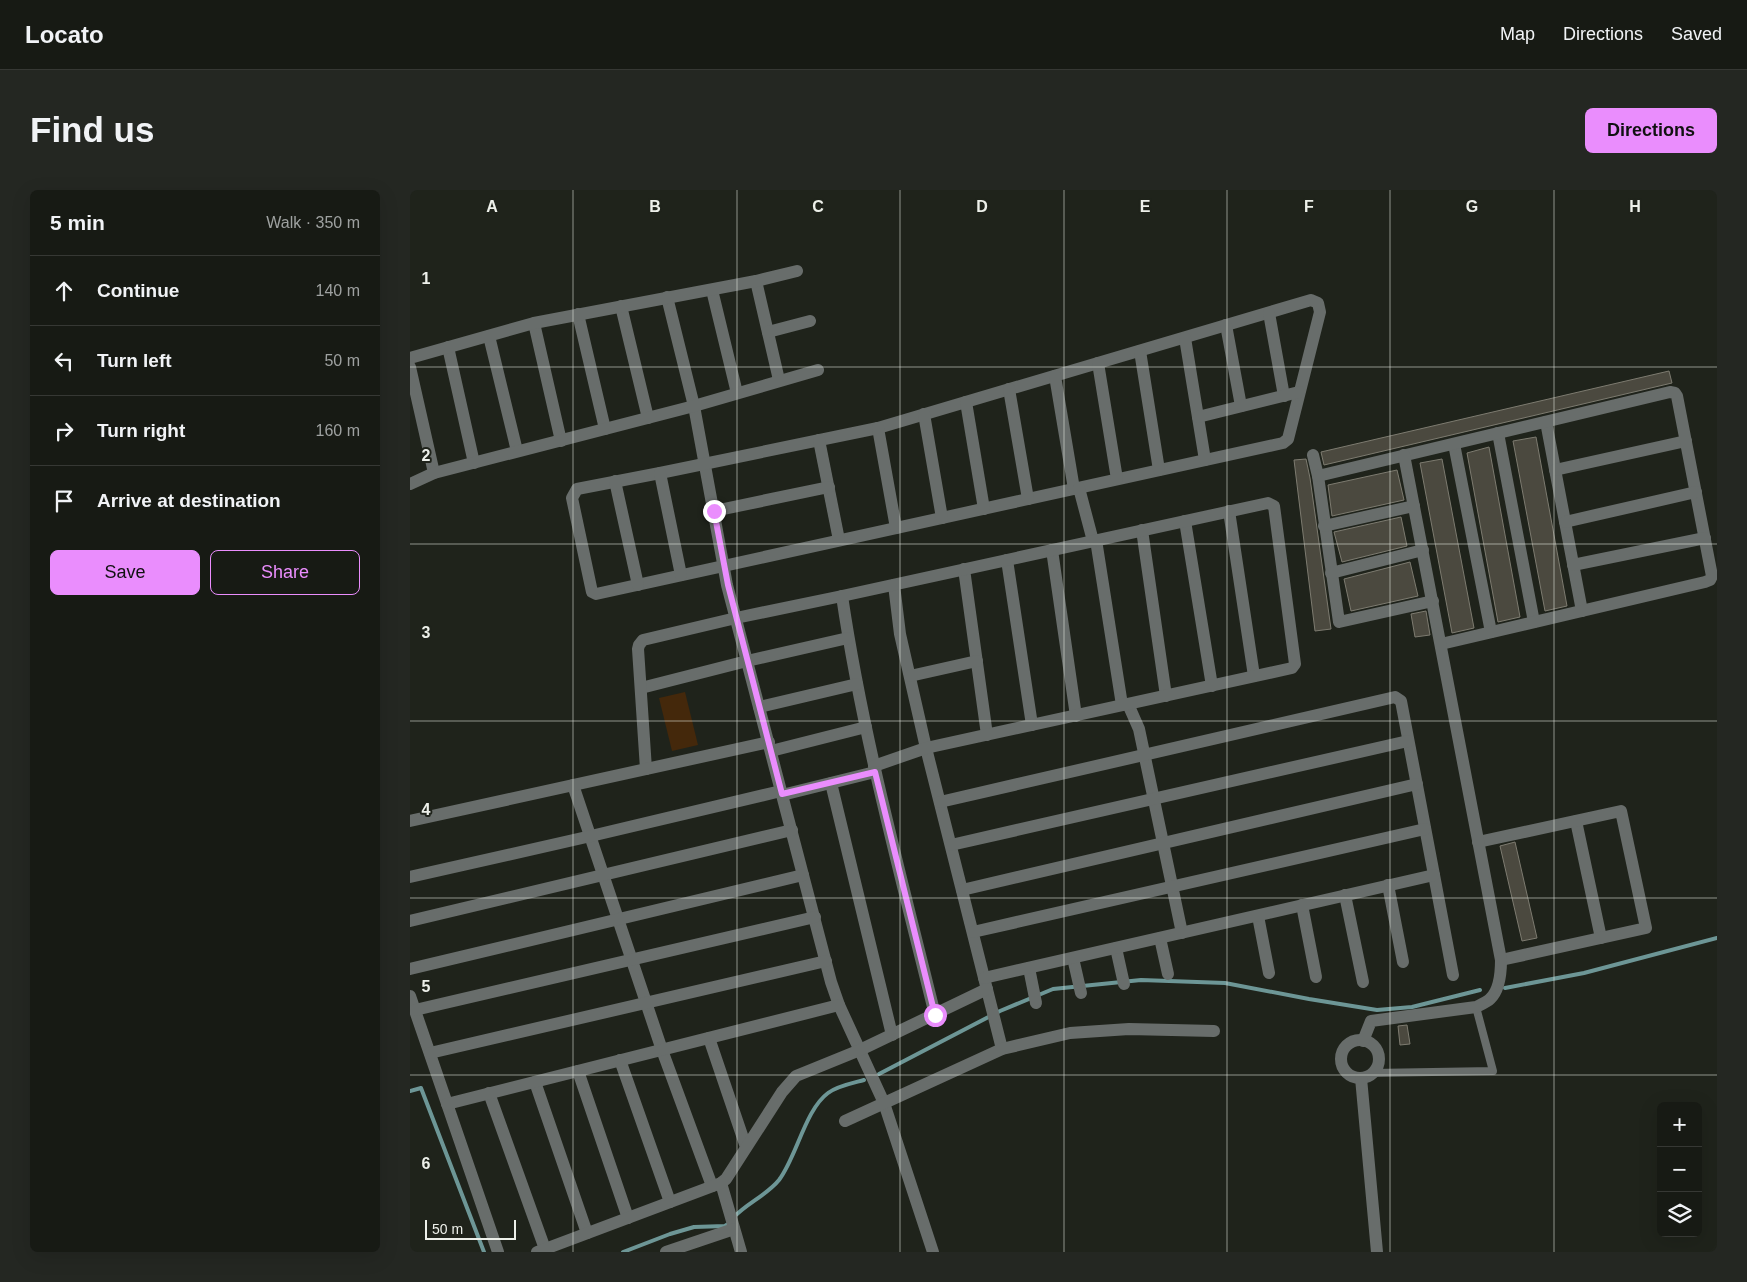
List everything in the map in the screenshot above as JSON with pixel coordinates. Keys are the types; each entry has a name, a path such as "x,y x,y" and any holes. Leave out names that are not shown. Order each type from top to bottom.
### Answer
{"street":[{"path":"410,358 534,323 712,290 797,271"},
{"path":"756,281 779,380"},
{"path":"712,290 738,393"},
{"path":"667,297 694,406 724,566 736,618 826,961 840,1005 884,1103 933,1252"},
{"path":"1311,300 1318,303 1320,312 1288,439 1284,443 596,594 592,592 572,498 577,489 581,487 660,474 878,428 1269,313 1311,300"},
{"path":"621,306 648,418"},
{"path":"1269,313 1284,396"},
{"path":"578,314 605,430"},
{"path":"768,332 810,321"},
{"path":"534,323 561,441"},
{"path":"1226,325 1241,406"},
{"path":"489,336 517,451"},
{"path":"1185,338 1205,460"},
{"path":"448,347 474,463"},
{"path":"1140,351 1159,470"},
{"path":"1098,363 1117,479"},
{"path":"410,367 434,473"},
{"path":"410,484 434,473 605,430 818,370"},
{"path":"1055,376 1076,488 1094,541 1125,705 1139,729 1182,933"},
{"path":"1009,389 1028,499"},
{"path":"1198,416 1299,392"},
{"path":"1318,476 1670,392 1675,393 1705,538 1712,576 1710,580 1441,644"},
{"path":"966,402 984,509"},
{"path":"924,414 942,518"},
{"path":"1546,422 1582,611"},
{"path":"878,428 896,528"},
{"path":"1498,433 1534,622"},
{"path":"819,440 839,540"},
{"path":"1555,470 1686,441"},
{"path":"1454,444 1491,632"},
{"path":"1313,455 1318,476 1339,622 1433,601"},
{"path":"1363,1040 1371,1020 1476,1007 1491,999 1498,985 1501,970 1501,960 1404,455"},
{"path":"660,474 681,575"},
{"path":"615,481 638,584"},
{"path":"714,511 828,487"},
{"path":"1565,522 1696,492"},
{"path":"410,877 831,782 875,769 926,748 1292,668 1295,664 1274,506 1268,502 736,618 640,642 638,649 646,769"},
{"path":"1324,526 1414,506"},
{"path":"1229,511 1254,676"},
{"path":"1185,521 1212,686"},
{"path":"1142,530 1166,696"},
{"path":"1573,565 1705,538"},
{"path":"1052,550 1076,716"},
{"path":"1331,572 1423,550"},
{"path":"1007,560 1032,725"},
{"path":"964,569 987,735"},
{"path":"894,585 900,634 926,748 1002,1050"},
{"path":"842,596 848,638 875,769 935,1015"},
{"path":"641,688 848,638"},
{"path":"910,676 977,660"},
{"path":"759,707 857,684"},
{"path":"940,802 1395,697 1401,701 1453,975"},
{"path":"410,821 646,769 770,747 866,727"},
{"path":"951,845 1408,741"},
{"path":"831,782 892,1035"},
{"path":"962,890 1417,784"},
{"path":"573,785 662,1050 734,1229 741,1252"},
{"path":"1478,842 1621,811 1646,928 1501,960"},
{"path":"1576,821 1601,938"},
{"path":"973,932 1425,829"},
{"path":"410,921 792,830"},
{"path":"410,969 803,875"},
{"path":"489,1093 541,1250 726,1179 782,1092 796,1076 860,1050 935,1015 985,984 1029,968 1434,875"},
{"path":"1388,886 1403,962"},
{"path":"1345,895 1363,982"},
{"path":"1302,906 1316,977"},
{"path":"1258,916 1269,973"},
{"path":"415,1010 814,917"},
{"path":"1160,938 1168,974"},
{"path":"1116,948 1124,984"},
{"path":"1073,958 1081,993"},
{"path":"430,1053 826,961"},
{"path":"1029,968 1036,1003"},
{"path":"410,996 498,1252"},
{"path":"447,1104 840,1005"},
{"path":"845,1121 1002,1050 1070,1033 1129,1029 1214,1031"},
{"path":"709,1038 746,1147"},
{"path":"1367,1076 1349,1074 1342,1064 1341,1058 1346,1047 1357,1041 1369,1042 1377,1051 1379,1063 1367,1076 1378,1252"},
{"path":"620,1060 670,1202"},
{"path":"578,1071 628,1218"},
{"path":"535,1082 587,1233"},
{"path":"666,1252 693,1248 734,1229"}],"lane":[{"path":"1367,1076 1493,1071 1476,1007"}],"shaded area":[{"path":"685,692 698,745 672,751 659,698"}],"building":[{"path":"1669,371 1672,383 1324,465 1321,452"},
{"path":"1536,437 1567,606 1545,611 1513,441"},
{"path":"1489,447 1520,617 1498,622 1467,453"},
{"path":"1306,459 1331,629 1315,631 1294,460"},
{"path":"1442,459 1474,628 1452,633 1420,463"},
{"path":"1397,470 1404,500 1332,516 1328,485"},
{"path":"1401,517 1407,546 1342,562 1334,532"},
{"path":"1410,562 1418,596 1351,611 1344,579"},
{"path":"1426,611 1430,635 1415,637 1411,614"},
{"path":"1515,842 1537,938 1522,941 1500,846"},
{"path":"1407,1025 1410,1044 1400,1045 1398,1026"}],"waterway":[{"path":"1505,988 1584,973 1717,938"},
{"path":"879,1074 1000,1011 1053,989 1141,980 1225,983 1377,1010 1412,1007 1480,990"},
{"path":"734,1217 779,1180 791,1159 813,1110 820,1101 836,1088 864,1080"},
{"path":"410,1091 421,1088 484,1252"},
{"path":"623,1252 694,1227 725,1226 728,1224"}],"route":[{"path":"714,511 728,585 782,794 875,772 935,1015"}]}
